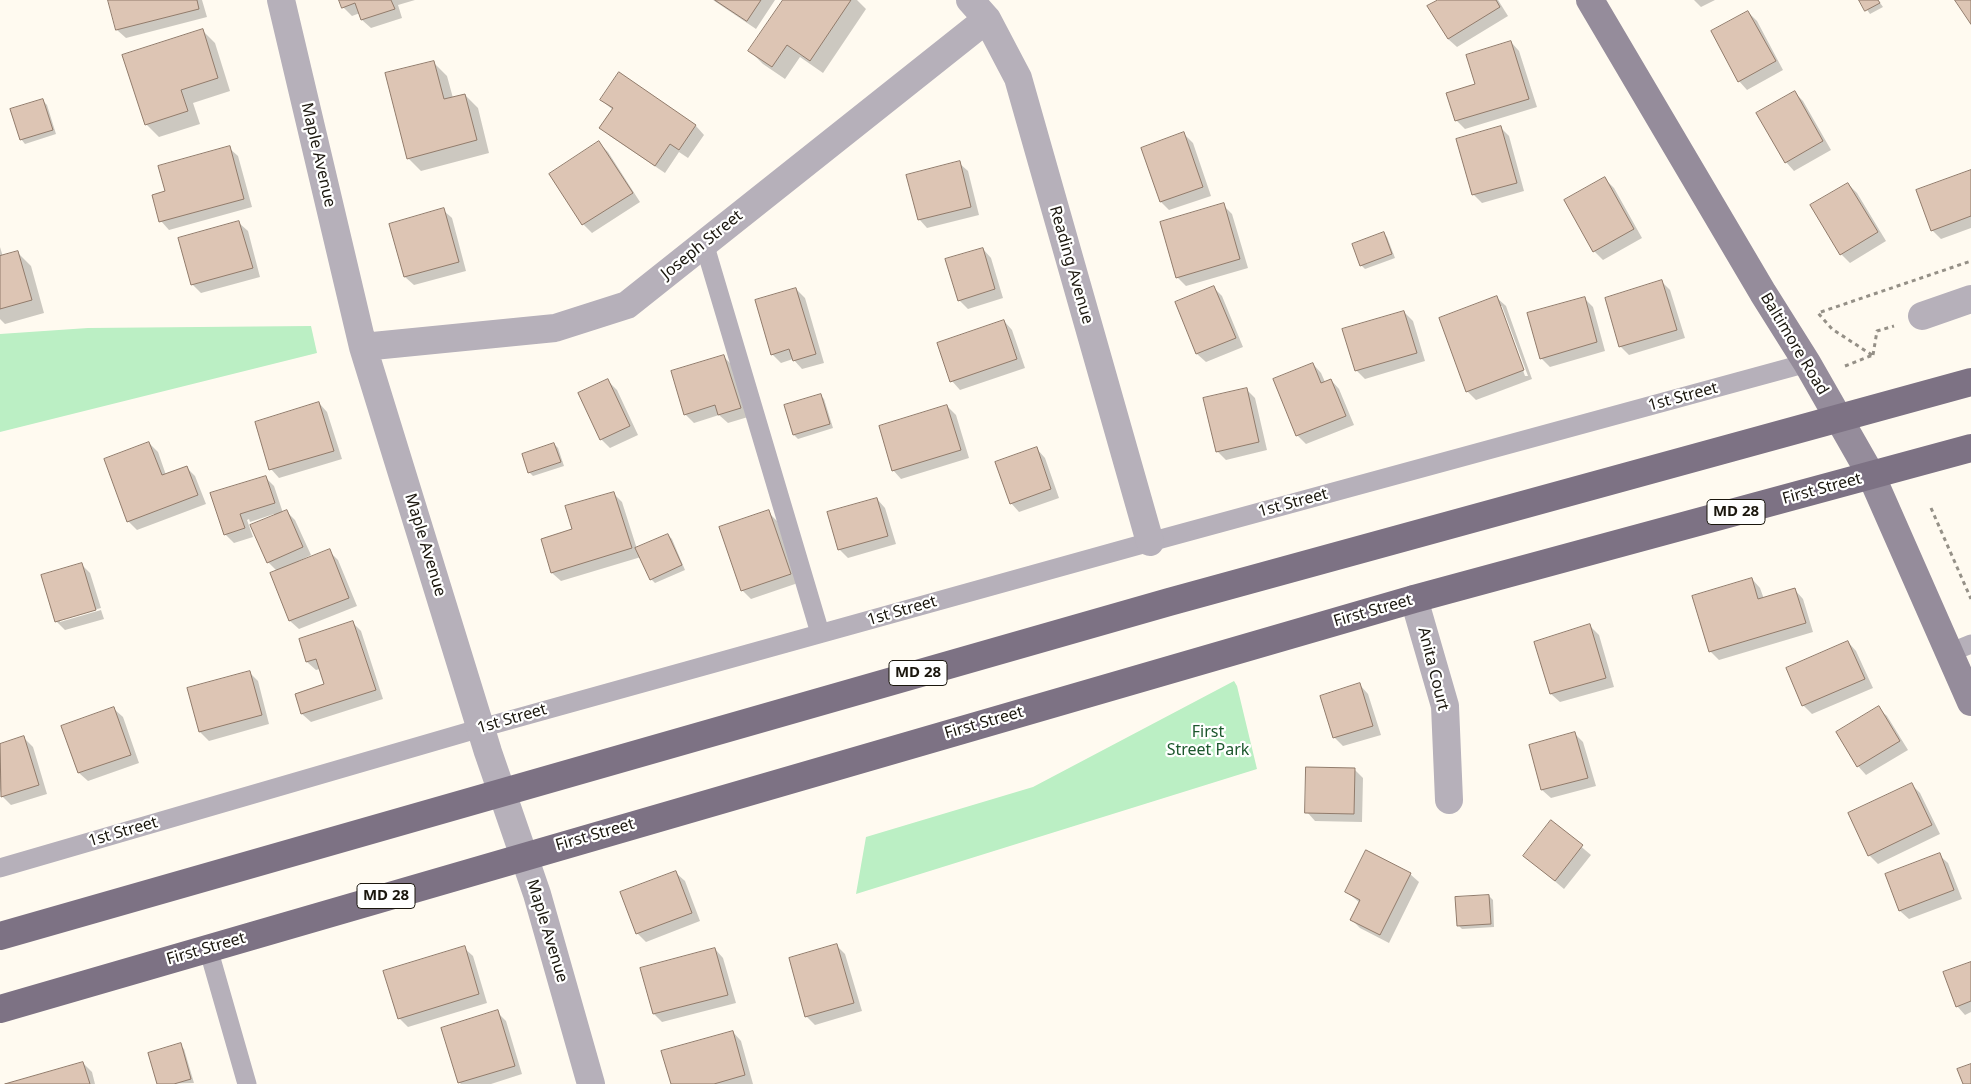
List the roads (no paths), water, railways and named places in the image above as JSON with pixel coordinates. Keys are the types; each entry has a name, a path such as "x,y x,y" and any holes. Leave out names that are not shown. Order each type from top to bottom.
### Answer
{"main road":[{"name":"MD 28","path":"0,936 1179,599 1971,382"},
{"name":"First Street","path":"0,1009 1414,599 1971,448"}],"street":[{"name":"Maple Avenue","path":"281,0 363,347 501,792 537,894 592,1084"},
{"name":"Baltimore Road","path":"1590,0 1763,293 1807,363 1871,475 1960,648 1971,702"},
{"name":"Joseph Street","path":"363,347 556,328 627,305 704,244 978,9"},
{"name":"Reading Avenue","path":"978,9 1018,78 1150,542"},
{"path":"1922,316 1971,299"},
{"name":"Anita Court","path":"1414,599 1445,706 1449,800"}],"lane":[{"path":"704,244 820,633"},
{"name":"1st Street","path":"0,868 481,728 820,633 1807,363"},
{"path":"208,948 247,1084"}],"park label":[{"name":"First Street Park","path":"1208,741"}]}
